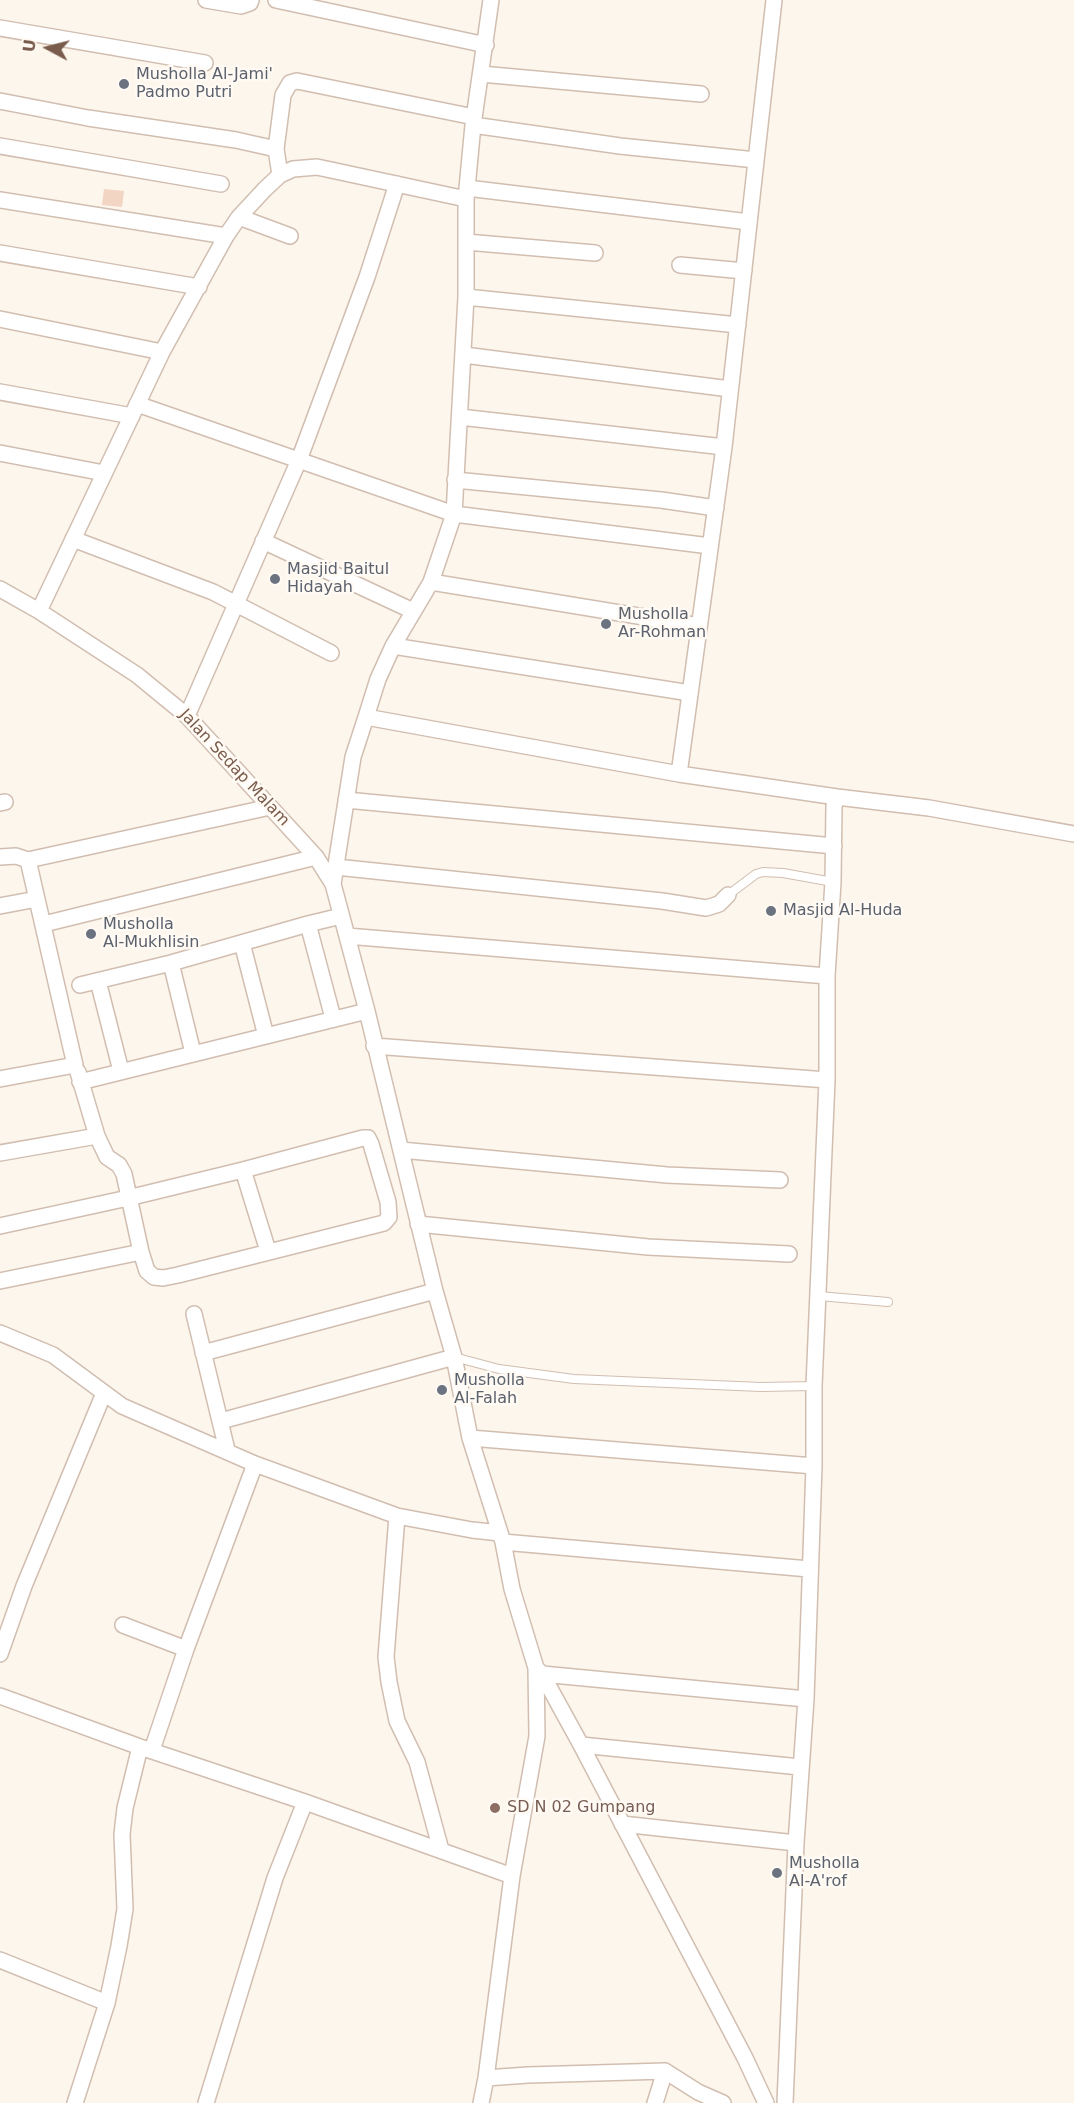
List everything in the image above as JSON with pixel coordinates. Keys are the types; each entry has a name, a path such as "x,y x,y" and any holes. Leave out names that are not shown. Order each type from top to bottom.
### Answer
{"street":[{"path":"206,0 241,6 250,3 251,0"},
{"path":"276,0 486,45"},
{"path":"491,0 482,74 473,121 466,193 464,355 454,514 431,582 412,611 378,679 353,757 333,884 367,1011 435,1291 454,1357 470,1438 501,1537 512,1589 539,1671 581,1745 740,2048 766,2103"},
{"path":"679,774 724,447 774,0"},
{"path":"0,28 205,63"},
{"path":"482,74 701,94"},
{"path":"280,175 276,149 283,95 290,83 297,81 473,121 620,146 756,160"},
{"path":"0,101 88,118 236,140 276,149"},
{"path":"0,146 221,184"},
{"path":"39,611 162,352 226,236 239,217 280,175 302,167 317,167 397,184 466,193 749,222"},
{"path":"187,716 299,460 367,277 397,184"},
{"path":"0,200 226,236"},
{"path":"239,217 290,236"},
{"path":"466,242 595,254"},
{"path":"0,253 199,287"},
{"path":"680,265 744,271"},
{"path":"466,297 738,325"},
{"path":"0,319 162,352"},
{"path":"464,355 730,389"},
{"path":"0,392 134,410 299,460 454,514 710,546"},
{"path":"460,417 724,447"},
{"path":"0,453 104,473"},
{"path":"455,480 661,500 716,508"},
{"path":"73,539 189,582 331,653"},
{"path":"263,541 412,611"},
{"path":"431,582 699,626"},
{"name":"Jalan Sedap Malam","path":"0,589 39,611 137,675 187,716 316,857 333,884"},
{"path":"393,646 690,693"},
{"path":"366,717 679,774 929,808 1074,834"},
{"path":"784,2103 800,1767 806,1699 814,1466 814,1386 827,1080 827,976 833,882 834,806 837,797"},
{"path":"346,800 834,846"},
{"path":"0,857 16,856 28,860 270,807"},
{"path":"44,924 316,857"},
{"path":"0,1226 128,1198 363,1138 368,1138 371,1144 388,1202 389,1217 384,1223 163,1278 154,1277 147,1271 128,1198 124,1174 119,1165 107,1157 97,1136 75,1065 28,860"},
{"path":"336,867 662,901 706,908 719,904 728,895"},
{"path":"0,906 37,899"},
{"path":"80,985 171,963 341,916"},
{"path":"308,924 333,1018"},
{"path":"347,936 827,976"},
{"path":"242,943 266,1036"},
{"path":"171,963 193,1053"},
{"path":"98,981 121,1071"},
{"path":"80,1082 367,1011"},
{"path":"374,1046 827,1080"},
{"path":"0,1079 75,1065"},
{"path":"0,1153 97,1136"},
{"path":"401,1150 667,1175 780,1180"},
{"path":"380,1174 404,1168"},
{"path":"243,1170 268,1251"},
{"path":"418,1224 648,1247 789,1254"},
{"path":"0,1281 141,1252"},
{"path":"203,1353 435,1291"},
{"path":"194,1314 227,1450"},
{"path":"0,1333 53,1355 122,1406 255,1464 397,1516 501,1537 810,1569"},
{"path":"221,1421 454,1357"},
{"path":"0,1654 24,1586 104,1393"},
{"path":"470,1438 814,1466"},
{"path":"75,2103 107,2004 125,1909 122,1834 125,1808 255,1464"},
{"path":"397,1516 386,1657 389,1682 397,1721 417,1762 441,1850"},
{"path":"123,1625 186,1649"},
{"path":"539,1671 806,1699"},
{"path":"481,2103 512,1876 537,1736 539,1671"},
{"path":"0,1696 512,1876"},
{"path":"581,1745 800,1767"},
{"path":"206,2103 275,1878 305,1802"},
{"path":"622,1824 796,1843"},
{"path":"0,1960 107,2004"},
{"path":"486,2078 665,2071 698,2092 723,2103"},
{"path":"655,2103 665,2071"}],"lane":[{"path":"728,895 756,874 763,872 783,873 833,882"},
{"path":"819,1296 888,1302"},
{"path":"454,1357 499,1369 574,1379 761,1387 814,1386"}],"building":[{"path":"104,189 124,191 122,207 102,205"}],"place":[{"name":"Musholla Al-Jami' Padmo Putri","path":"124,84"},
{"name":"Masjid Baitul Hidayah","path":"275,579"},
{"name":"Musholla Ar-Rohman","path":"606,624"},
{"name":"Masjid Al-Huda","path":"771,911"},
{"name":"Musholla Al-Mukhlisin","path":"91,934"},
{"name":"Musholla Al-Falah","path":"442,1390"},
{"name":"SD N 02 Gumpang","path":"495,1808"},
{"name":"Musholla Al-A'rof","path":"777,1873"}]}
